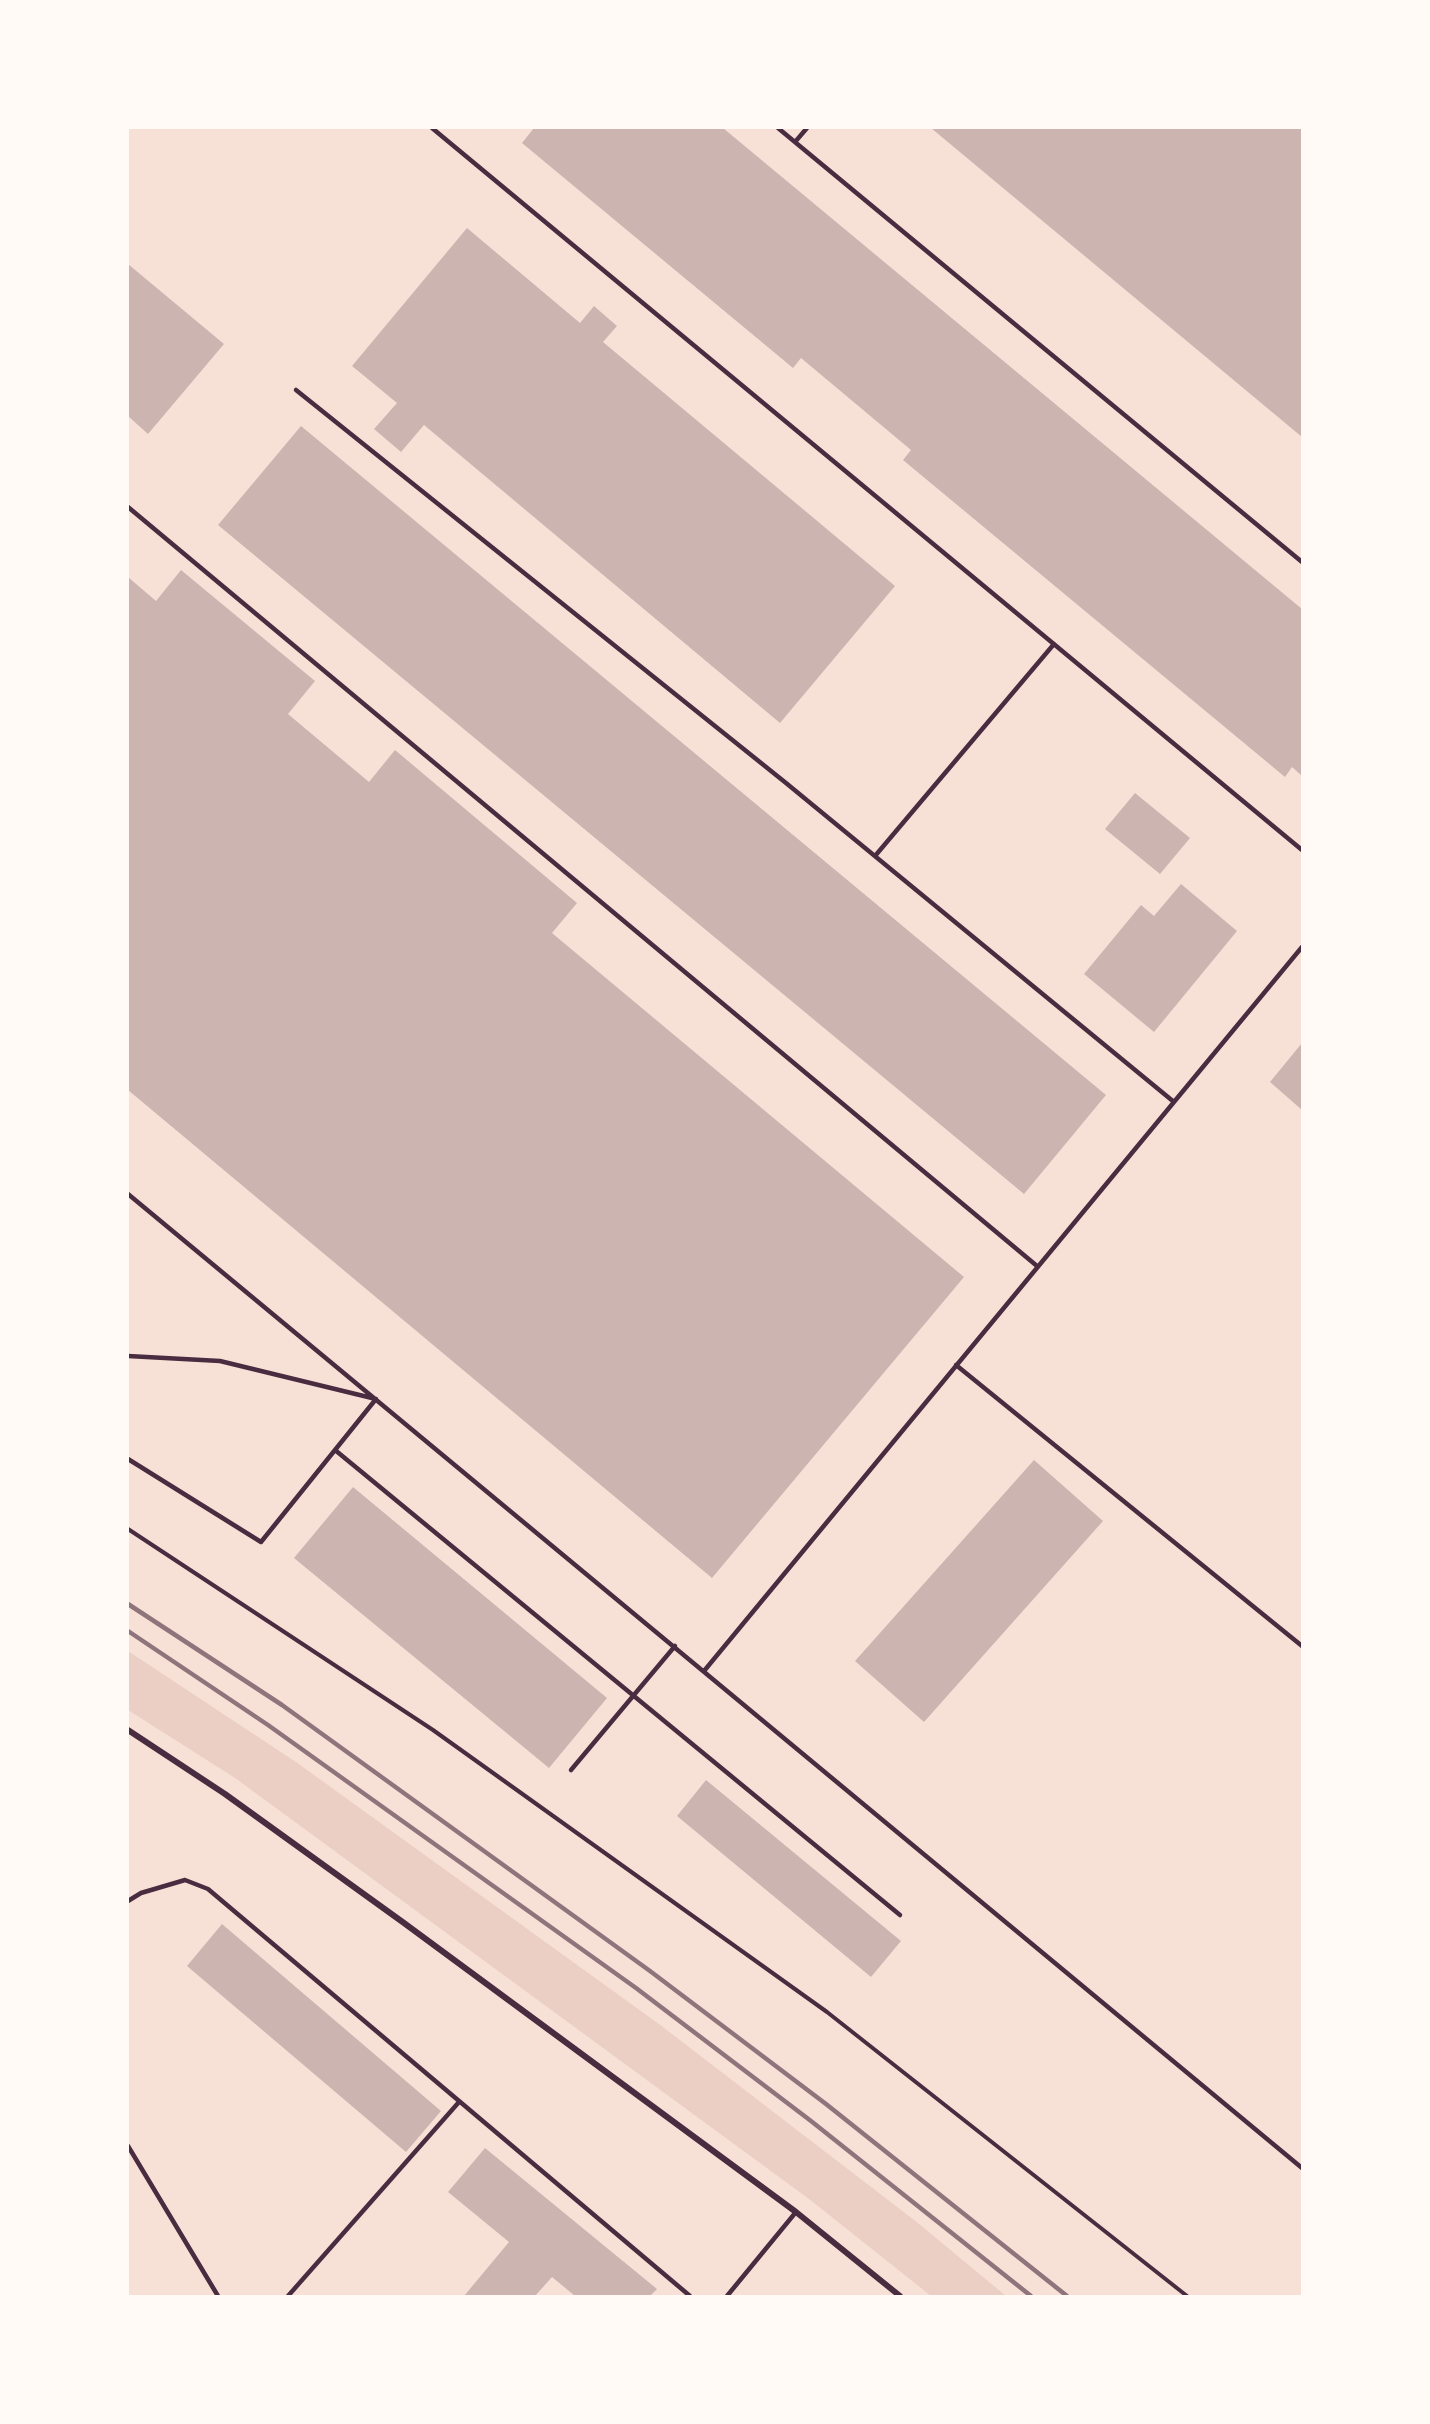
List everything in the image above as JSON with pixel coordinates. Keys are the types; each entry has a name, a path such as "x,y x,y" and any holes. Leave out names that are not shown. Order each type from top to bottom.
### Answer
{"street":[{"path":"128,1730 225,1794 796,2212 900,2296"}],"lane":[{"path":"432,128 1302,850"},
{"path":"778,128 1302,562"},
{"path":"795,142 807,128"},
{"path":"296,390 875,856 1174,1102"},
{"path":"128,507 1037,1266"},
{"path":"875,856 1054,644"},
{"path":"704,1671 1302,947"},
{"path":"128,1194 1302,2168"},
{"path":"128,1356 220,1361 376,1399"},
{"path":"956,1365 1302,1646"},
{"path":"128,1459 261,1542 376,1399"},
{"path":"336,1450 900,1915"},
{"path":"571,1770 675,1646"},
{"path":"128,1901 141,1893 186,1880 208,1890 690,2296"},
{"path":"288,2296 459,2102"},
{"path":"128,2146 218,2296"},
{"path":"727,2296 796,2212"}],"path":[{"path":"128,1529 433,1730 827,2012 1187,2296"}],"shaded area":[{"path":"128,1651 296,1762 659,2024 918,2223 1006,2296 931,2296 809,2199 235,1778 128,1710"}],"building":[{"path":"534,128 723,128 1302,609 1302,776 1292,767 1285,777 903,460 911,450 801,358 793,368 522,143"},
{"path":"931,128 1302,128 1302,437"},
{"path":"467,228 580,323 594,306 617,326 603,342 895,586 780,723 424,425 401,452 374,429 397,403 352,366"},
{"path":"128,264 224,344 148,434 128,416"},
{"path":"301,426 1106,1095 1024,1194 218,525"},
{"path":"181,570 315,681 288,714 369,782 395,750 577,903 552,933 964,1277 712,1578 128,1090 128,577 156,601"},
{"path":"1135,793 1190,838 1160,874 1105,829"},
{"path":"1181,884 1237,931 1154,1032 1084,974 1141,905 1154,916"},
{"path":"1302,1043 1302,1110 1270,1082"},
{"path":"1034,1460 1103,1521 924,1722 855,1661"},
{"path":"353,1487 607,1698 549,1768 294,1558"},
{"path":"706,1780 901,1941 871,1977 677,1816"},
{"path":"222,1924 441,2111 406,2152 187,1966"},
{"path":"485,2148 657,2289 650,2296 575,2296 552,2277 535,2296 464,2296 509,2242 448,2192"}],"railway":[{"path":"128,1604 282,1705 650,1971 826,2104 1067,2296"},
{"path":"128,1631 268,1725 636,1988 811,2121 1031,2296"}]}
